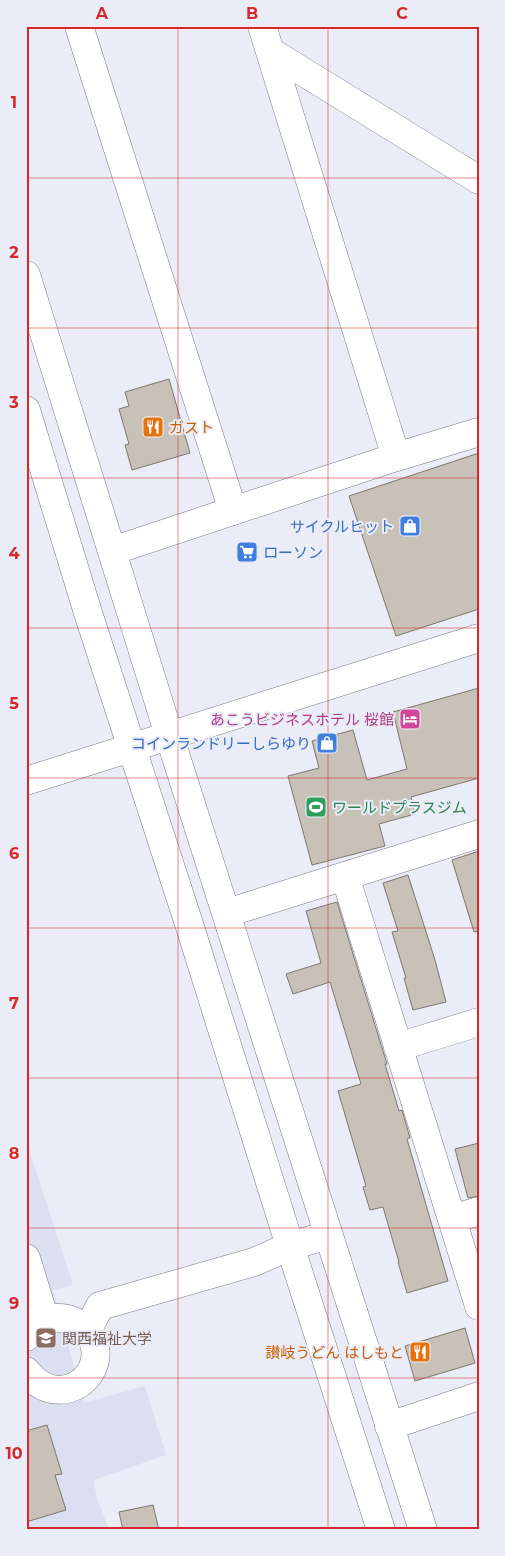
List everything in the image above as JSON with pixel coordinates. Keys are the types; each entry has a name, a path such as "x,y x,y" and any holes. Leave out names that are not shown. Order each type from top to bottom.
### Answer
{"street":[{"path":"79,26 233,511"},
{"path":"262,26 396,457"},
{"path":"271,52 479,180"},
{"path":"26,275 169,735 423,1530"},
{"path":"26,410 89,616 193,936 381,1530"},
{"path":"112,551 396,457 479,432"},
{"path":"26,781 479,638"},
{"path":"227,913 479,834"},
{"path":"345,876 479,1306"},
{"path":"398,1047 479,1022"},
{"path":"452,1219 479,1211"},
{"path":"87,1331 100,1306 254,1262 290,1246 328,1235"},
{"path":"26,1258 36,1329 56,1317 68,1318 78,1323 87,1331 93,1340 95,1352 94,1364 88,1375 80,1384 68,1389 44,1388 34,1381 26,1371"},
{"path":"389,1426 479,1396"}],"shaded area":[{"name":"関西福祉大学","path":"26,1140 73,1285 53,1290 84,1403 145,1386 166,1455 94,1480 96,1495 109,1530 26,1530"}],"building":[{"name":"ガスト","path":"169,379 190,453 132,470 125,445 129,444 119,409 129,406 125,392"},
{"path":"479,453 479,609 396,636 349,496"},
{"path":"479,688 479,778 411,797 415,814 379,824 385,846 312,865 288,776 319,768 312,741 353,730 367,780 407,769 393,712"},
{"path":"479,851 479,931 474,932 452,860"},
{"path":"408,875 435,960 446,1002 413,1010 404,978 406,978 392,932 398,931 383,883"},
{"path":"337,902 387,1064 385,1064 399,1111 402,1110 410,1138 407,1139 448,1281 407,1293 383,1207 370,1210 363,1187 366,1186 338,1091 361,1084 330,982 293,994 286,974 321,963 306,911"},
{"path":"479,1143 479,1196 468,1198 455,1149"},
{"path":"465,1328 475,1363 415,1381 405,1346"},
{"path":"47,1425 62,1474 55,1475 66,1510 26,1522 26,1431"},
{"path":"153,1505 159,1530 123,1530 119,1512"}],"place":[{"name":"ガスト","path":"153,427"},
{"name":"サイクルヒット","path":"410,526"},
{"name":"ローソン","path":"247,552"},
{"name":"あこうビジネスホテル 桜館","path":"410,719"},
{"name":"コインランドリーしらゆり","path":"327,743"},
{"name":"ワールドプラスジム","path":"316,807"},
{"name":"関西福祉大学","path":"46,1338"},
{"name":"讃岐うどん はしもと","path":"420,1352"}]}
